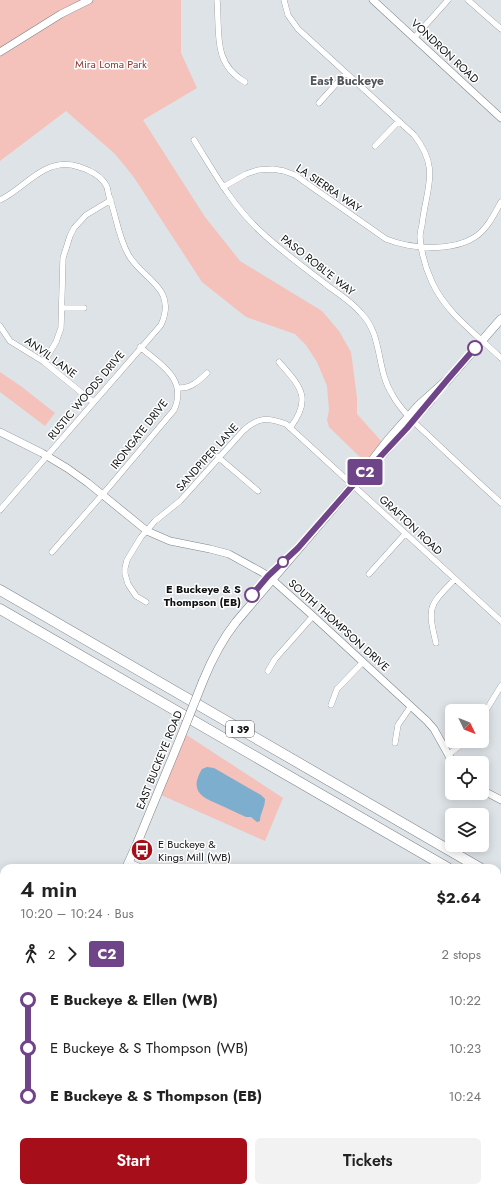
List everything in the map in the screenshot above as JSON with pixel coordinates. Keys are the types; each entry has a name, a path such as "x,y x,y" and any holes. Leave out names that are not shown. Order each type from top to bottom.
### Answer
{"highway":[{"name":"I 39","path":"0,590 473,864"},
{"name":"I 39","path":"0,609 441,864"}],"main road":[{"name":"EAST BUCKEYE ROAD","path":"127,864 180,739 216,647 230,623 249,598 298,548 501,319"}],"street":[{"path":"0,52 61,14 89,0"},
{"path":"217,0 220,52 232,74 245,82"},
{"path":"284,0 288,15 298,29 420,142 429,162 430,181 422,217 420,237 426,268 436,291 448,307 501,358"},
{"name":"VONDRON ROAD","path":"373,0 501,118"},
{"path":"414,38 448,0"},
{"path":"468,0 501,29"},
{"path":"320,103 346,73"},
{"path":"375,146 398,122"},
{"name":"PASO ROBL'E WAY","path":"194,140 223,187 240,210 260,231 281,250 350,302 362,313 370,324 376,339 384,376 389,390 411,419 501,503"},
{"name":"RUSTIC WOODS DRIVE","path":"0,200 15,192 40,172 57,165 70,165 86,169 94,174 107,187 123,243 128,255 138,267 159,286 165,301 164,317 161,325 140,347 48,456 0,510"},
{"name":"LA SIERRA WAY","path":"223,187 246,174 258,170 273,169 284,171 300,179 386,239 397,243 422,247 458,244 475,237 486,228 501,202"},
{"path":"44,362 56,342 61,328 63,258 70,236 74,228 86,215 111,200"},
{"path":"62,308 84,308"},
{"name":"ANVIL LANE","path":"0,326 10,341 44,362 93,402"},
{"path":"140,347 170,373 178,388 184,388 194,384 207,373"},
{"path":"279,362 297,385 302,400 300,414 290,428"},
{"name":"IRONGATE DRIVE","path":"52,552 174,410 178,398 178,388"},
{"name":"SANDPIPER LANE","path":"146,602 136,596 130,588 126,578 125,568 127,560 146,531 155,521 177,505 218,457 251,423 274,419 286,424 290,428"},
{"name":"GRAFTON ROAD","path":"290,428 501,621"},
{"name":"SOUTH THOMPSON DRIVE","path":"0,432 48,456 67,468 146,531 170,541 229,554 249,564 270,578 411,706 434,729 448,755"},
{"path":"218,457 258,491"},
{"path":"369,574 406,534"},
{"path":"436,643 431,622 432,609 438,597 455,579"},
{"path":"268,671 275,659 313,616"},
{"path":"331,705 337,690 363,662"},
{"path":"489,706 501,686"},
{"path":"395,743 398,725 411,706"},
{"path":"448,755 457,748"},
{"path":"489,794 501,800"}],"green space":[{"name":"Mira Loma Park","path":"0,0 181,0 181,53 197,88 143,120 205,217 240,261 322,311 339,331 351,352 357,398 357,414 382,442 365,462 329,427 327,420 329,410 327,386 317,362 306,345 295,334 246,317 202,282 133,176 115,154 66,111 0,161"},
{"path":"0,372 55,413 45,426 0,392"},
{"path":"185,734 283,798 265,841 161,795"}],"water":[{"path":"207,767 214,768 261,795 265,799 260,821 257,822 251,817 246,817 213,802 199,792 197,788 198,777 202,769"}],"bus line":[{"name":"C2","path":"252,595 268,576 298,548 361,476 407,428 475,348"}],"place":[{"name":"E Buckeye & S Thompson (EB)","path":"252,595"},
{"name":"E Buckeye & Kings Mill (WB)","path":"142,850"}],"district":[{"name":"East Buckeye","path":"347,81"}]}
